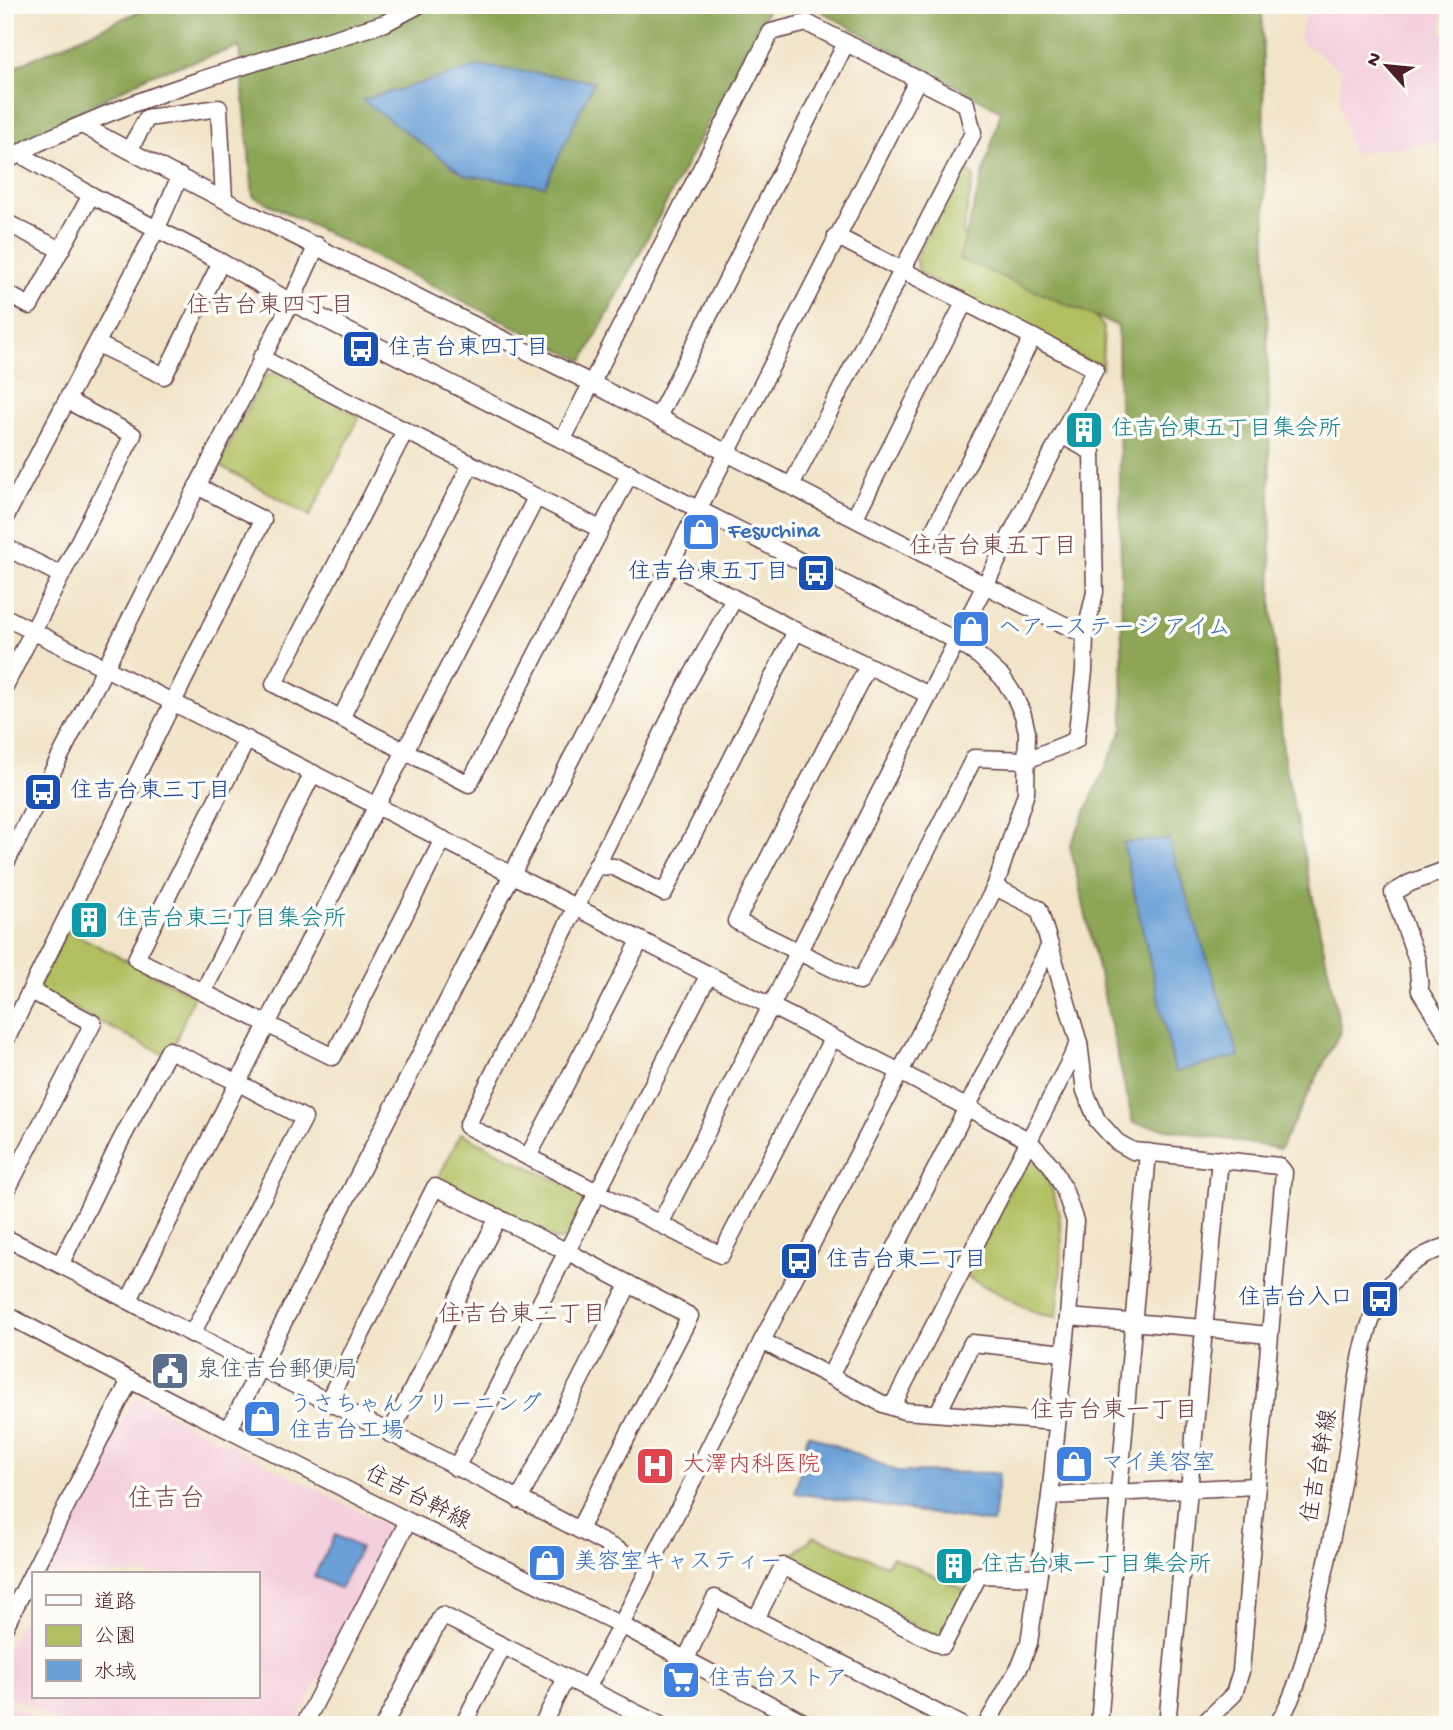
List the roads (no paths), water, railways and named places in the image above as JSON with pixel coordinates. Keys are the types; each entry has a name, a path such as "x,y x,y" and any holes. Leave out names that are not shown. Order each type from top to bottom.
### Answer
{"street":[{"path":"11,158 139,100 385,23 419,5"},
{"path":"563,439 771,32 807,23 966,104 973,133 791,486"},
{"path":"657,417 846,43"},
{"path":"229,1429 918,79"},
{"path":"129,150 146,118 219,108 224,199"},
{"path":"82,124 224,199 1085,635"},
{"path":"11,158 157,228 290,302 957,641 1002,677 1023,715 1027,732 1026,793 995,887 587,1688"},
{"path":"5,518 157,228 180,176"},
{"path":"5,293 30,306 91,195"},
{"path":"5,222 61,250"},
{"path":"660,1222 1095,369 836,236"},
{"path":"5,865 106,669 317,245"},
{"path":"97,344 164,376 221,262"},
{"path":"855,517 964,303"},
{"path":"922,553 1032,338"},
{"path":"261,358 600,529"},
{"path":"5,685 133,435 68,401"},
{"path":"405,431 274,684 470,783 631,473"},
{"path":"868,666 736,921 860,982 974,758 1027,760 1076,740 1085,635 1095,592 1091,452 1063,436"},
{"path":"341,718 471,464"},
{"path":"5,1042 263,520 197,486"},
{"path":"129,1300 377,805 536,498"},
{"path":"5,547 61,575"},
{"path":"670,564 796,631 929,695"},
{"path":"734,599 687,684 467,1126 721,1255 832,1039"},
{"path":"5,617 900,1072 1028,1140 1051,1165 1074,1221 1068,1317 1050,1496 1029,1643 1021,1664 986,1725"},
{"path":"596,866 614,867 664,893 796,631"},
{"path":"247,740 136,959 333,1057 443,839"},
{"path":"202,992 313,773"},
{"path":"1448,869 1410,883 1393,893 1417,960 1420,991 1448,1036"},
{"path":"995,887 1039,909 1079,1044 1085,1091 1097,1120 1125,1148 1279,1166 1284,1172 1241,1671 1234,1694 1202,1725"},
{"path":"528,1157 640,941"},
{"path":"830,1376 1050,945"},
{"path":"456,1468 708,976"},
{"path":"5,1195 93,1023 31,991"},
{"path":"892,1407 1079,1044"},
{"path":"61,1263 169,1050 304,1118 192,1334"},
{"path":"1100,1725 1148,1152"},
{"path":"1167,1725 1220,1159"},
{"path":"328,1401 435,1187 568,1252 690,1316 579,1529"},
{"path":"390,1434 498,1217"},
{"path":"5,1238 61,1263 192,1334 648,1566"},
{"name":"住吉台幹線","path":"1277,1725 1300,1674 1321,1590 1341,1492 1358,1378 1377,1305 1399,1274 1418,1258 1448,1246"},
{"path":"519,1500 629,1284"},
{"name":"住吉台幹線","path":"5,1314 408,1521 621,1625 808,1725"},
{"path":"1068,1317 1268,1335"},
{"path":"762,1341 904,1411 1056,1422"},
{"path":"937,1413 972,1343 1064,1353"},
{"path":"33,1572 130,1380"},
{"path":"1050,1496 1256,1486"},
{"path":"304,1725 408,1521"},
{"path":"756,1619 783,1566 943,1646 979,1575 1038,1577"},
{"path":"5,1627 32,1574"},
{"path":"685,1661 715,1598 961,1725"},
{"path":"384,1725 442,1615 660,1725"},
{"path":"463,1725 503,1646"},
{"path":"542,1725 566,1678"},
{"path":"621,1725 629,1709"}],"water":[{"path":"481,66 594,81 545,186 465,175 362,100"},
{"path":"1168,839 1239,1056 1175,1072 1123,843"},
{"path":"808,1434 899,1472 999,1473 993,1523 795,1493"},
{"path":"335,1535 360,1548 340,1589 314,1576"}],"place":[{"name":"住吉台東四丁目","path":"361,349"},
{"name":"住吉台東五丁目集会所","path":"1084,430"},
{"name":"Fesuchina","path":"701,532"},
{"name":"住吉台東五丁目","path":"816,573"},
{"name":"ヘアーステージ アイム","path":"971,629"},
{"name":"住吉台東三丁目","path":"43,792"},
{"name":"住吉台東三丁目集会所","path":"89,920"},
{"name":"住吉台東二丁目","path":"799,1261"},
{"name":"住吉台入口","path":"1380,1299"},
{"name":"泉住吉台郵便局","path":"170,1371"},
{"name":"うさちゃんクリーニング 住吉台工場","path":"262,1419"},
{"name":"マイ美容室","path":"1074,1464"},
{"name":"大澤内科医院","path":"655,1466"},
{"name":"美容室キャスティー","path":"547,1563"},
{"name":"住吉台東一丁目集会所","path":"954,1566"},
{"name":"住吉台ストア","path":"681,1680"}],"district":[{"name":"住吉台東四丁目","path":"270,307"},
{"name":"住吉台東五丁目","path":"993,548"},
{"name":"住吉台東二丁目","path":"522,1316"},
{"name":"住吉台東一丁目","path":"1114,1412"},
{"name":"住吉台","path":"166,1501"}]}
